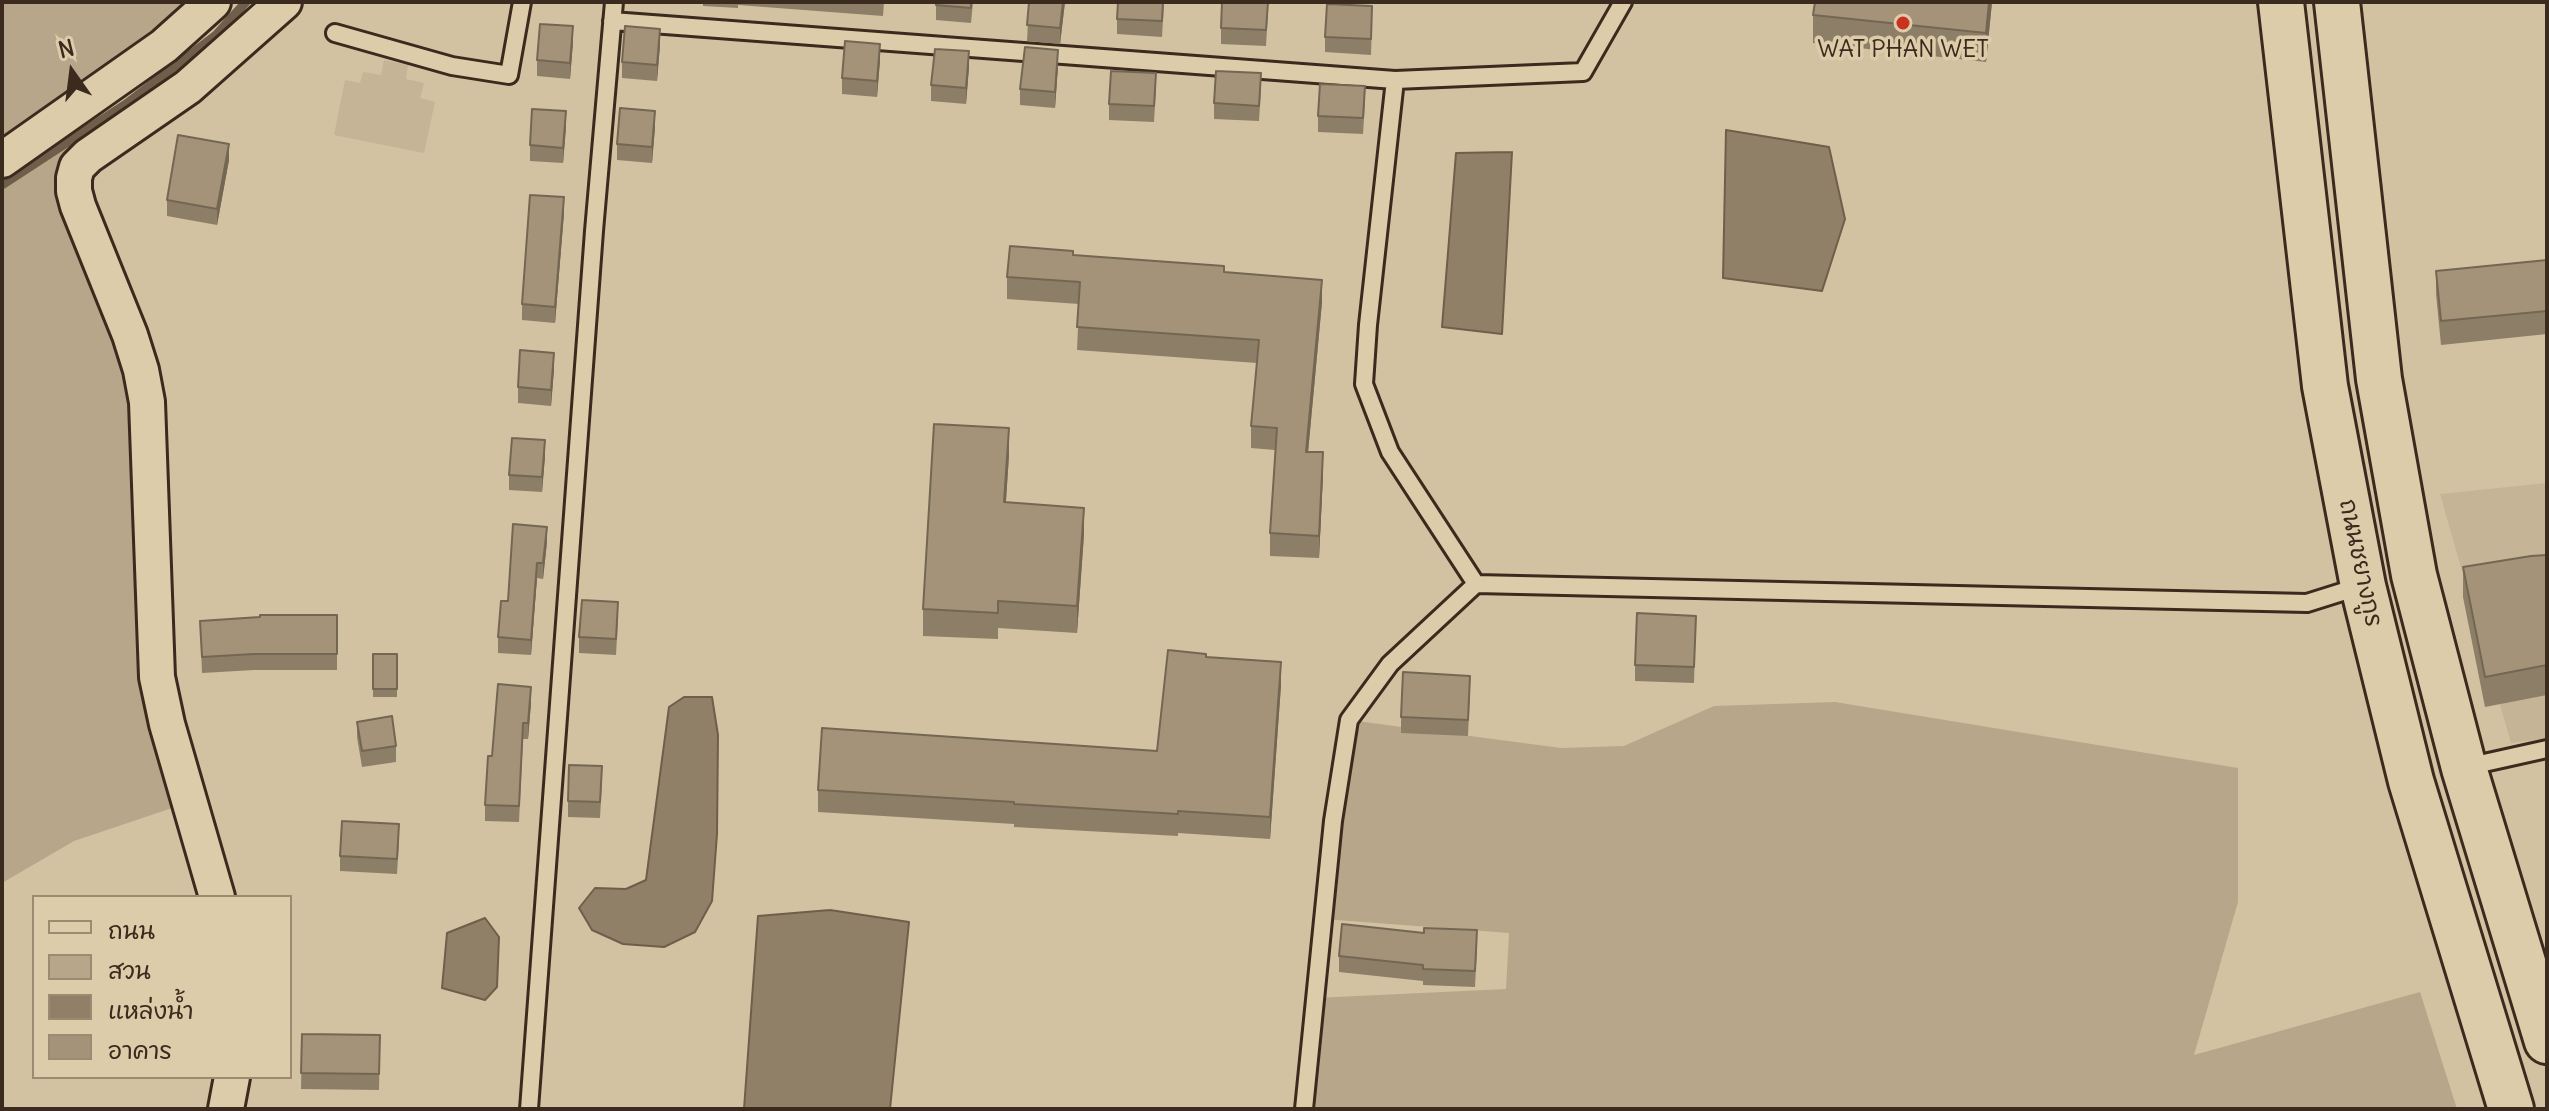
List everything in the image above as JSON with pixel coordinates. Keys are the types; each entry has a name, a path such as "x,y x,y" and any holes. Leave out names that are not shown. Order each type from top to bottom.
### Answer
{"highway":[{"name":"ถนนชยางกูร","path":"2281,2 2325,386 2363,586 2411,781 2511,1109"},
{"name":"ถนนชยางกูร","path":"2337,2 2379,379 2414,575 2464,768 2537,972 2547,1041"}],"street":[{"path":"2,160 164,46 213,2"},
{"path":"216,895 167,724 157,677 147,402 141,370 78,206 74,178 77,167 88,156 188,87 284,2"},
{"path":"226,1109 232,1079"}],"lane":[{"path":"335,33 452,66 509,75 522,2"},
{"path":"529,1109 614,2"},
{"path":"612,21 1395,80 1583,72 1623,2"},
{"path":"1395,80 1364,384 1390,452 1476,584"},
{"path":"1304,1109 1333,821 1349,720 1390,664 1476,584 2307,603 2363,586"},
{"path":"2464,768 2547,749"}],"shaded area":[{"path":"384,60 408,65 406,79 424,83 420,98 435,102 424,153 334,135 345,80 360,83 363,72 381,75"},
{"path":"2547,483 2547,738 2511,743 2440,494"}],"green space":[{"path":"2,2 213,2 36,140 76,137 88,156 77,167 130,335 190,802 74,841 2,883"},
{"path":"1835,702 2238,768 2238,902 2194,1055 2420,992 2457,1109 1304,1109 1315,998 1506,989 1509,933 1323,919 1349,720 1561,748 1624,746 1714,706"}],"water":[{"path":"1726,130 1829,147 1845,219 1822,291 1723,278"},
{"path":"1512,152 1502,334 1442,327 1456,153"},
{"path":"684,697 712,697 718,735 717,834 712,901 695,932 664,947 623,944 592,930 579,908 595,888 626,889 646,880 669,707"},
{"path":"830,910 909,922 890,1109 744,1109 758,916"},
{"path":"485,918 499,937 497,987 485,1000 442,988 447,933"}],"building":[{"path":"936,2 971,2 971,8 936,5"},
{"path":"1029,2 1063,2 1060,28 1027,25"},
{"path":"1118,2 1163,2 1162,21 1117,19"},
{"path":"1222,2 1268,2 1266,30 1221,28"},
{"path":"1815,2 1989,2 1986,33 1813,15"},
{"path":"1327,4 1372,6 1371,39 1325,37"},
{"path":"540,24 573,26 570,63 537,60"},
{"path":"625,26 660,29 657,65 622,62"},
{"path":"845,41 880,44 877,81 842,78"},
{"path":"1025,47 1058,50 1055,92 1020,89"},
{"path":"935,49 969,51 966,88 931,85"},
{"path":"1111,71 1156,73 1154,106 1109,104"},
{"path":"1216,71 1261,73 1259,106 1214,103"},
{"path":"1320,84 1365,86 1363,118 1318,116"},
{"path":"620,108 655,111 652,147 617,144"},
{"path":"532,109 566,111 563,148 530,145"},
{"path":"178,135 229,144 217,209 167,200"},
{"path":"530,195 564,197 555,307 522,304"},
{"path":"1010,246 1073,251 1073,255 1224,266 1224,272 1322,280 1306,452 1323,452 1319,536 1270,533 1277,428 1251,426 1259,340 1077,327 1080,282 1007,277"},
{"path":"2547,260 2547,311 2441,321 2436,271"},
{"path":"520,350 554,353 551,390 518,387"},
{"path":"934,424 1009,428 1004,502 1084,508 1077,606 998,601 998,613 923,609"},
{"path":"512,438 545,440 542,477 509,475"},
{"path":"513,524 547,527 543,563 537,563 531,640 498,637 501,601 508,601"},
{"path":"2547,555 2547,665 2485,677 2463,567"},
{"path":"582,600 618,602 616,639 579,637"},
{"path":"1637,613 1696,616 1694,667 1635,665"},
{"path":"260,615 337,615 337,654 202,657 200,621"},
{"path":"1168,650 1206,654 1206,657 1281,662 1270,817 1178,811 1178,814 818,790 822,728 1157,751"},
{"path":"373,654 397,654 397,689 373,689"},
{"path":"1403,672 1470,676 1468,720 1401,717"},
{"path":"498,684 531,687 528,723 523,723 519,806 485,805"},
{"path":"392,716 396,746 362,751 357,722"},
{"path":"569,765 602,766 600,802 568,801"},
{"path":"342,821 399,824 397,859 340,856"},
{"path":"1342,924 1424,933 1424,928 1477,930 1475,971 1423,969 1423,965 1339,956"},
{"path":"302,1034 380,1035 379,1074 301,1073"}],"waterway":[{"path":"2,185 126,104 216,35 246,2"}],"place":[{"name":"WAT PHAN WET","path":"1903,23"}]}
